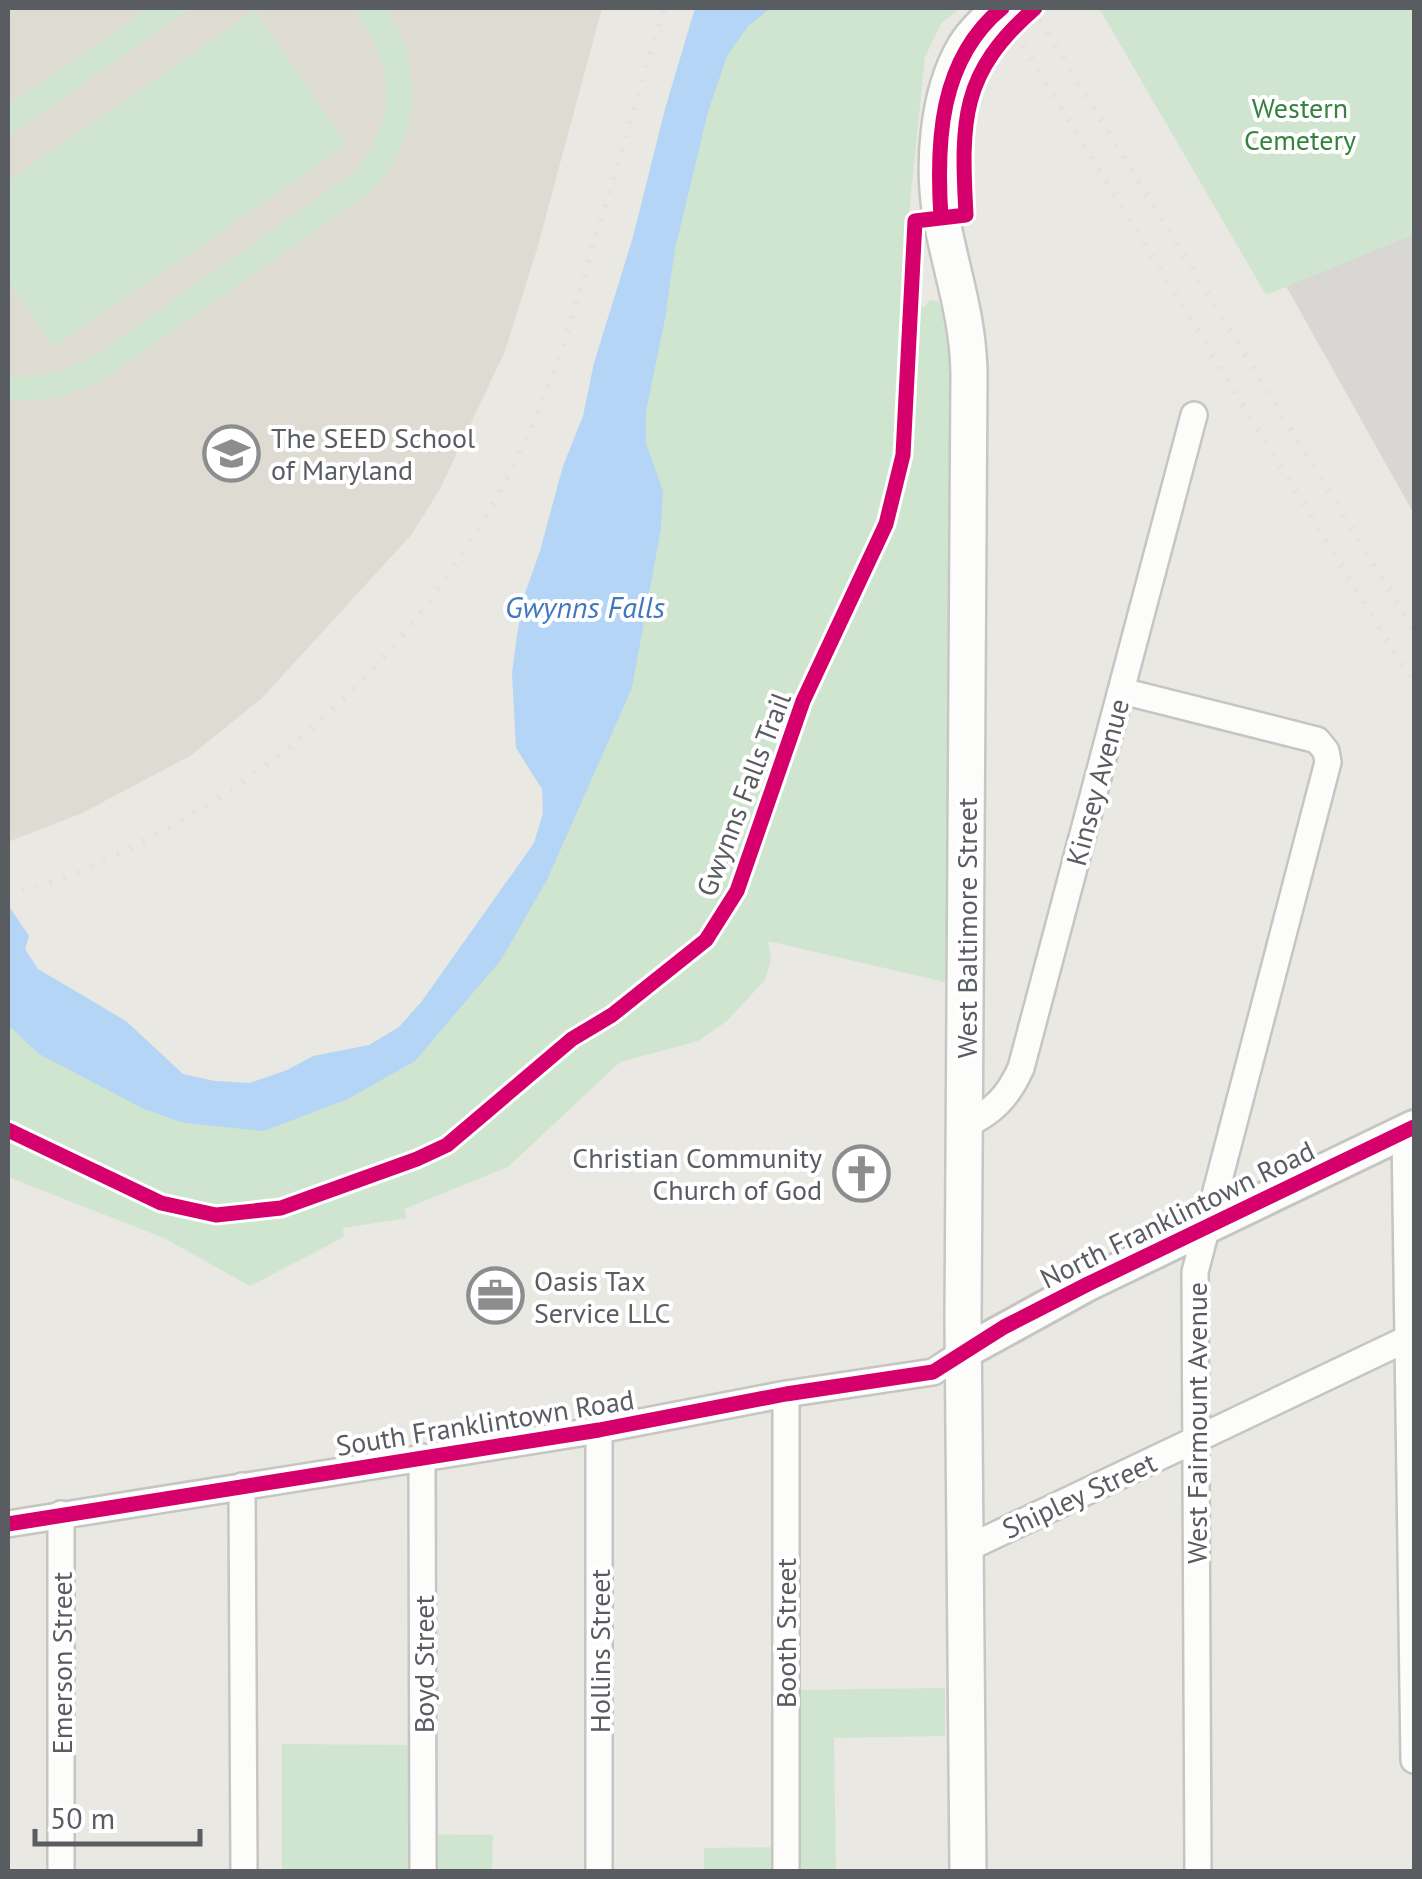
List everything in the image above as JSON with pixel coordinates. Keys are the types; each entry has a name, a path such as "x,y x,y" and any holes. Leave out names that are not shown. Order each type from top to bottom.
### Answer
{"main road":[{"name":"West Baltimore Street","path":"968,1872 964,1126 968,332 941,218 938,178 944,107 953,75 966,46 1002,8"}],"street":[{"name":"Kinsey Avenue","path":"964,1126 1002,1102 1021,1068 1194,416"},
{"name":"West Fairmount Avenue","path":"1122,691 1317,740 1326,750 1328,762 1195,1272 1198,1872"},
{"name":"North Franklintown Road","path":"964,1352 1071,1293 1410,1129"},
{"path":"1410,1129 1414,1760"},
{"name":"Shipley Street","path":"966,1549 1409,1338"},
{"name":"South Franklintown Road","path":"8,1524 599,1430 786,1394 933,1372 964,1352"},
{"name":"Booth Street","path":"786,1394 786,1872"},
{"name":"Hollins Street","path":"599,1430 600,1872"},
{"name":"Boyd Street","path":"422,1457 423,1872"},
{"path":"242,1486 244,1872"},
{"name":"Emerson Street","path":"61,1514 61,1872"}],"shaded area":[{"name":"The SEED School of Maryland","path":"8,8 602,8 537,249 505,351 440,489 412,534 262,698 190,756 82,813 8,842"},
{"path":"1414,234 1414,514 1286,286"}],"green space":[{"path":"149,8 192,8 8,136 8,106"},
{"path":"352,8 384,8 404,45 409,66 412,87 407,130 383,178 370,192 110,375 61,396 8,400 8,376 54,372 97,354 353,173 379,133 386,90 377,48"},
{"path":"726,8 960,8 941,24 925,57 900,301 924,307 930,300 938,301 951,334 949,983 768,941 771,960 765,980 727,1021 698,1041 620,1062 508,1167 404,1209 407,1218 343,1228 344,1237 250,1286 164,1238 8,1177 8,972 226,1102 416,1033 569,799 618,401"},
{"name":"Western Cemetery","path":"1099,8 1414,8 1414,234 1266,295"},
{"path":"255,10 347,145 53,348 8,281 8,181"},
{"path":"945,1688 945,1736 834,1738 836,1871 704,1871 704,1848 786,1847 785,1690"},
{"path":"282,1744 408,1745 408,1834 493,1835 492,1871 282,1872"}],"water":[{"name":"Gwynns Falls","path":"695,8 771,8 749,25 727,56 708,112 675,249 646,411 646,443 663,491 661,528 632,688 547,880 501,960 415,1061 348,1099 264,1131 184,1123 144,1109 39,1054 8,1025 8,905 29,936 25,949 38,969 126,1021 183,1074 250,1083 313,1056 369,1045 399,1027 422,1001 534,843 543,813 542,789 516,748 512,673 525,593 563,466 583,416 594,363 633,237"}],"railway":[{"path":"8,895 60,879 135,845 258,771 351,691 431,598 498,495 547,390 664,8"},
{"path":"1000,8 1414,684"},
{"path":"1032,8 1414,630"}],"cycle path":[{"path":"941,218 941,132 946,104 965,52 1002,8"},
{"name":"Gwynns Falls Trail","path":"8,1130 161,1203 216,1215 281,1208 447,1145 572,1039 612,1015 706,940 737,891 803,701 886,524 903,455 915,221 966,215 964,152 970,101 992,55 1035,8"},
{"path":"8,1524 599,1430 786,1394 933,1372 1004,1327 1088,1284 1414,1127"}],"place":[{"name":"The SEED School of Maryland","path":"232,453"},
{"name":"Christian Community Church of God","path":"861,1173"},
{"name":"Oasis Tax Service LLC","path":"495,1296"}]}
